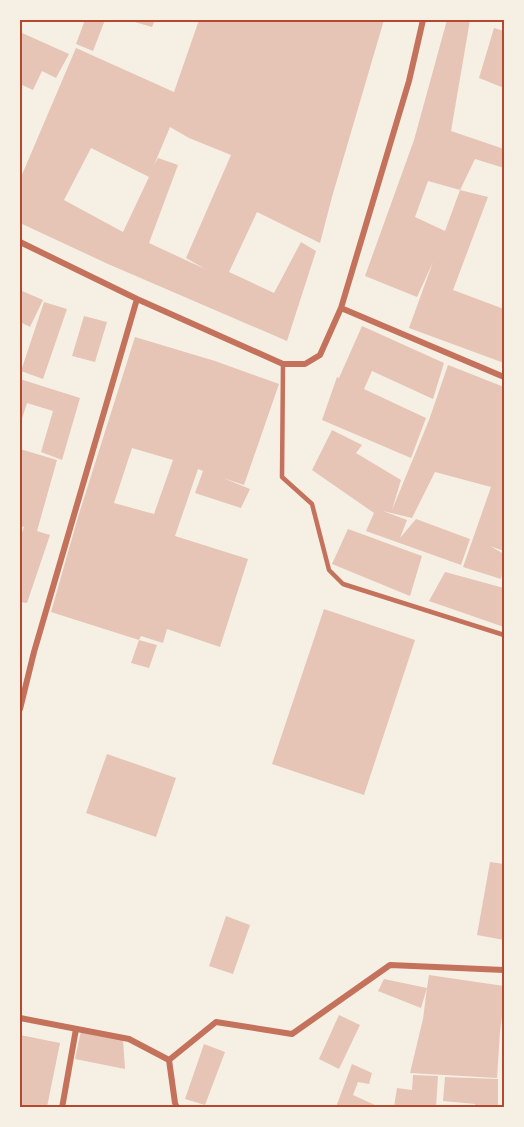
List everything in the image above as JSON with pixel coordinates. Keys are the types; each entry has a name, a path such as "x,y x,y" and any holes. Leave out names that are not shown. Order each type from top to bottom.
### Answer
{"street":[{"path":"20,242 137,299 283,364 304,364 320,355 341,308 409,81 423,20"},
{"path":"20,710 34,652 137,299"},
{"path":"341,308 504,377"},
{"path":"169,1060 216,1022 292,1034 390,965 504,970"},
{"path":"20,1018 129,1039 169,1060"},
{"path":"62,1107 76,1029"},
{"path":"169,1060 174,1103 177,1107"}],"lane":[{"path":"283,364 282,477 312,504 329,570 343,584 504,635"}],"building":[{"path":"85,20 105,20 93,51 76,44"},
{"path":"128,20 155,20 152,27"},
{"path":"199,20 384,20 320,243 257,212 229,272 274,293 301,242 316,251 287,341 108,264 20,223 20,177 76,48 174,92","holes":["170,127 189,138 231,155 186,258 205,269 149,243 178,165 158,158 154,165","91,148 149,177 123,232 64,200"]},
{"path":"447,20 470,20 451,131 504,149 504,168 475,159 460,190 488,197 453,290 504,309 504,363 409,328 433,262 417,297 365,276 414,140","holes":["428,181 460,190 445,231 415,217"]},
{"path":"494,28 504,31 504,88 479,78"},
{"path":"20,32 69,54 56,78 42,71 33,90 20,84"},
{"path":"20,290 43,300 30,327 20,322"},
{"path":"44,302 67,309 43,379 21,371"},
{"path":"84,316 107,322 95,362 72,356"},
{"path":"362,326 444,363 433,399 372,371 364,389 426,418 411,458 322,420 337,377 339,378"},
{"path":"135,337 215,361 279,384 244,485 223,478 250,489 241,508 195,493 203,471 198,469 175,536 248,559 220,647 167,629 163,643 141,636 139,640 51,612 78,517","holes":["132,448 173,460 154,514 114,503"]},
{"path":"448,365 504,387 504,551 490,546 504,554 501,579 463,567 491,487 435,472 412,518 383,511 407,520 400,538 416,519 470,539 461,565 366,531 374,513 312,470 332,430 362,445 356,453 401,480 392,510 429,420"},
{"path":"20,379 80,398 62,460 41,452 53,411 27,403 20,425"},
{"path":"20,449 57,460 37,531 50,535 27,603 20,602 20,538 24,527 20,526"},
{"path":"348,529 422,556 410,596 332,564"},
{"path":"445,572 504,588 504,627 429,601"},
{"path":"324,609 415,640 364,795 272,764"},
{"path":"139,640 157,645 149,668 131,663"},
{"path":"107,754 176,778 156,837 86,813"},
{"path":"490,862 504,864 504,940 477,935"},
{"path":"226,916 250,925 233,974 209,966"},
{"path":"429,975 504,986 497,1078 410,1073 423,1019"},
{"path":"384,979 427,988 421,1008 378,991"},
{"path":"339,1015 360,1025 339,1069 319,1059"},
{"path":"81,1031 123,1040 125,1069 75,1059"},
{"path":"20,1035 60,1043 47,1107 20,1107"},
{"path":"204,1044 225,1052 205,1105 185,1099"},
{"path":"352,1064 372,1073 369,1084 358,1082 353,1095 375,1105 373,1107 336,1107"},
{"path":"413,1075 438,1076 436,1107 394,1107 397,1088 412,1090"},
{"path":"445,1077 498,1079 498,1107 476,1107 475,1104 443,1101"}]}
